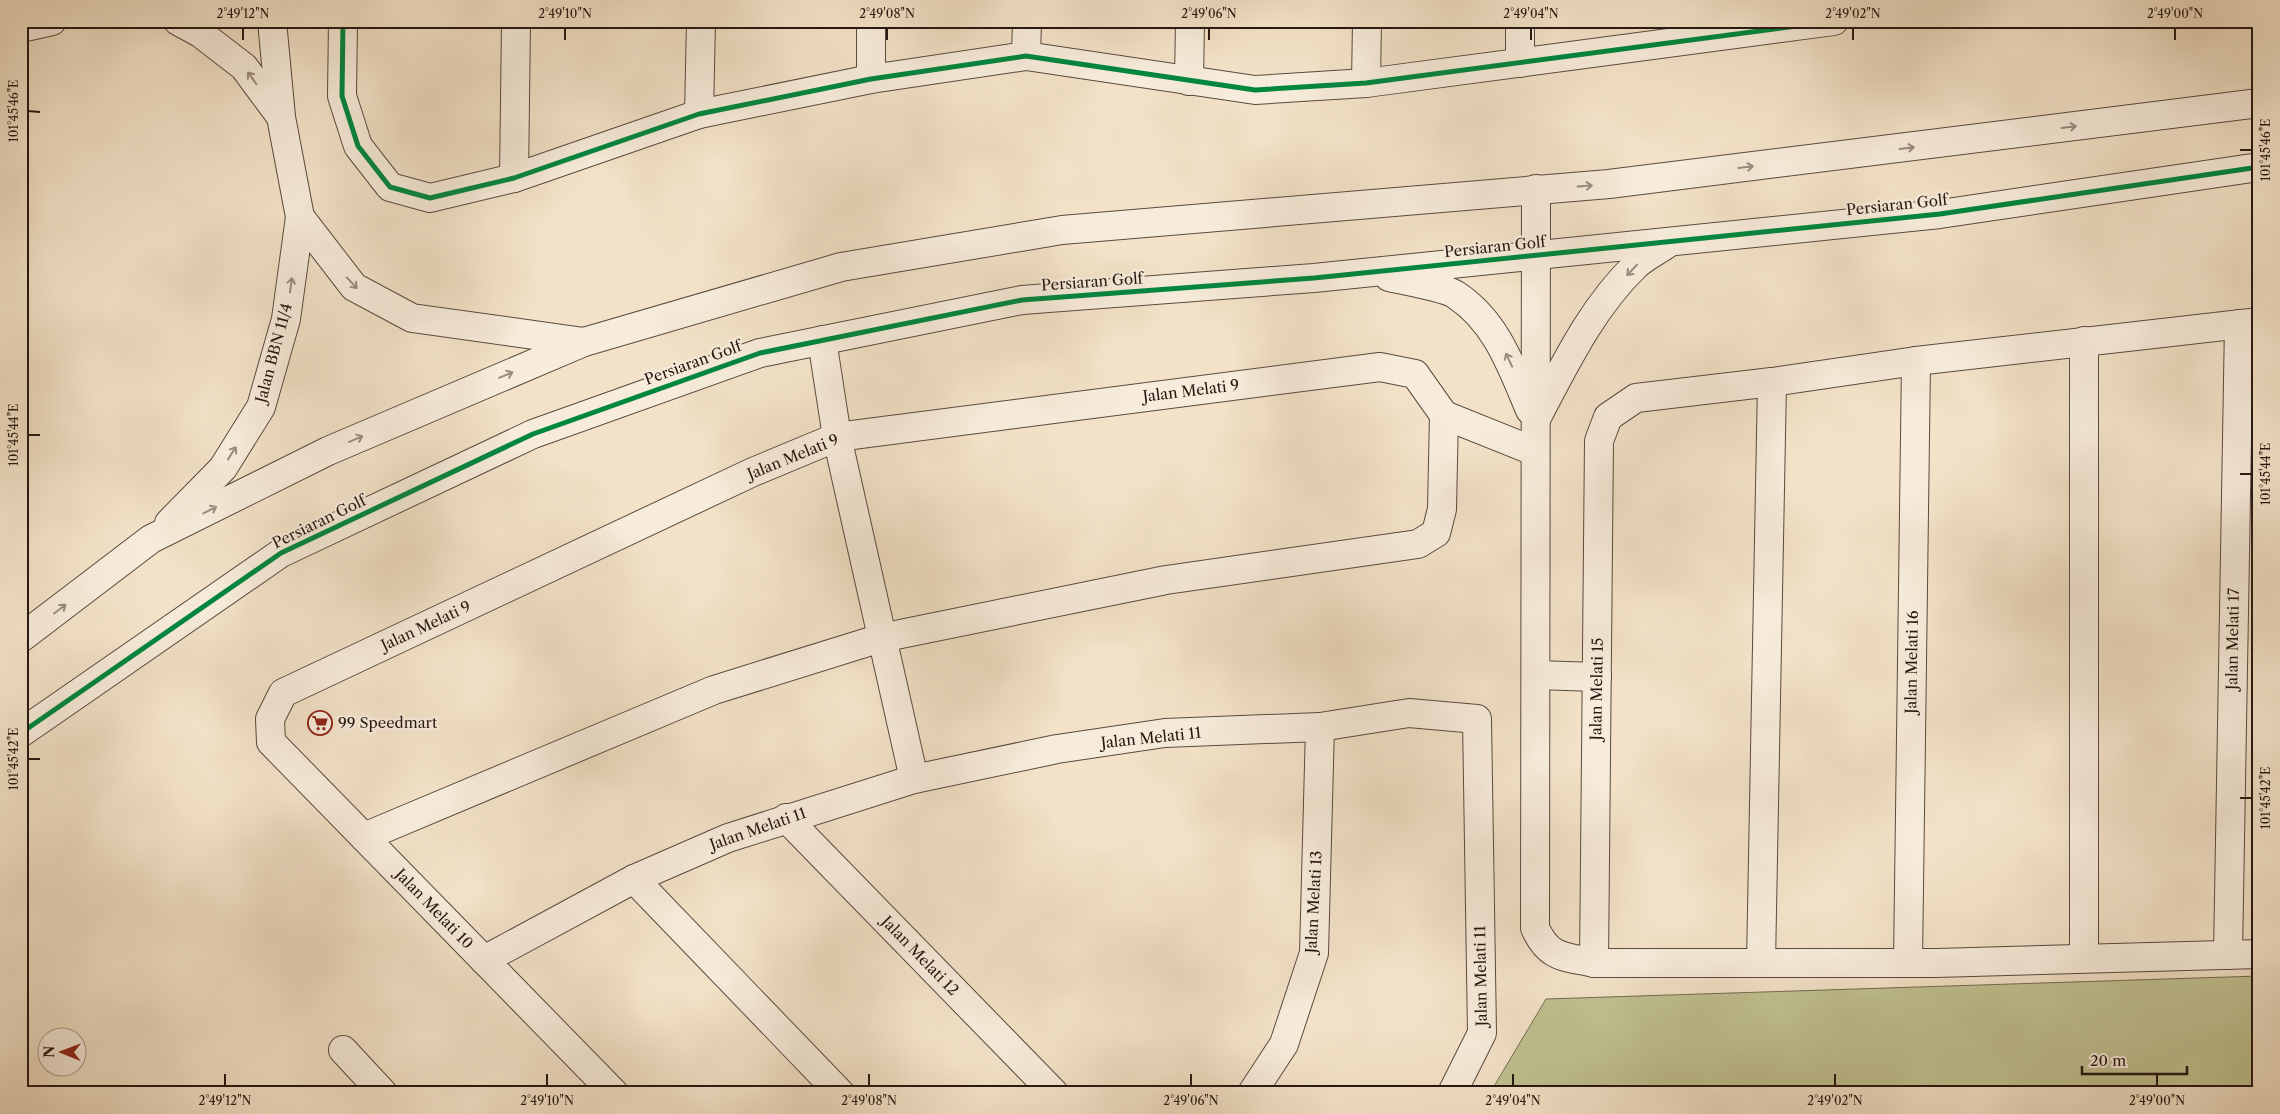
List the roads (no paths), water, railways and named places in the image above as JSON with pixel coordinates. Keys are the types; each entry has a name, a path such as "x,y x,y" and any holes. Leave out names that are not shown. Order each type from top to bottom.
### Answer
{"street":[{"path":"21,28 52,21"},
{"path":"178,21 200,33 244,67 281,117"},
{"name":"Jalan BBN 11/4","path":"152,540 224,468 261,407 286,319 300,217 281,117 272,21"},
{"path":"344,21 342,96 358,146 390,187 430,198 514,178 699,114 871,79 1026,56 1255,90 1366,83 1520,63 1703,30 1834,21"},
{"path":"514,178 516,21"},
{"path":"699,114 701,21"},
{"path":"871,21 871,79"},
{"path":"1026,56 1027,21"},
{"path":"1189,81 1190,21"},
{"path":"1366,83 1367,21"},
{"path":"1520,21 1520,63"},
{"path":"21,638 152,540 328,451 584,342 841,267 1062,230 1619,183 2259,103"},
{"name":"Persiaran Golf","path":"21,733 281,553 533,434 760,352 1022,300 1372,272 1940,214 2259,167"},
{"path":"1536,190 1534,451 1536,675 1535,928 1542,944 1554,954 1594,963 1908,963 2259,954"},
{"name":"Jalan BBN 11/4","path":"300,217 354,287 412,318 584,342"},
{"path":"1535,421 1565,365 1606,298 1637,265 1671,241"},
{"path":"1372,272 1455,294 1490,324 1507,356 1535,421"},
{"path":"1761,963 1772,382 1916,361 2249,323"},
{"name":"Jalan Melati 17","path":"2228,954 2249,323"},
{"path":"822,340 837,437 914,780"},
{"path":"2084,341 2084,958"},
{"name":"Jalan Melati 16","path":"1908,963 1916,361"},
{"name":"Jalan Melati 9","path":"270,719 283,693 753,472 837,437 1380,367 1415,374 1444,415"},
{"name":"Jalan Melati 15","path":"1594,963 1599,441 1608,417 1636,398 1772,382"},
{"path":"364,837 714,690 881,638 1166,580 1418,544 1436,533 1442,509 1444,415 1534,451"},
{"path":"1536,675 1597,677"},
{"name":"Jalan Melati 11","path":"484,960 634,879 728,838 786,818 914,780 1057,749 1165,733 1320,727 1409,713 1477,719 1482,1033 1452,1093"},
{"name":"Jalan Melati 10","path":"270,719 271,742 614,1093"},
{"name":"Jalan Melati 13","path":"1252,1093 1284,1044 1314,953 1320,727"},
{"name":"Jalan Melati 12","path":"786,818 1054,1093"},
{"path":"634,879 840,1093"},
{"path":"343,1050 383,1093"}],"place":[{"name":"99 Speedmart","path":"320,723"}]}
